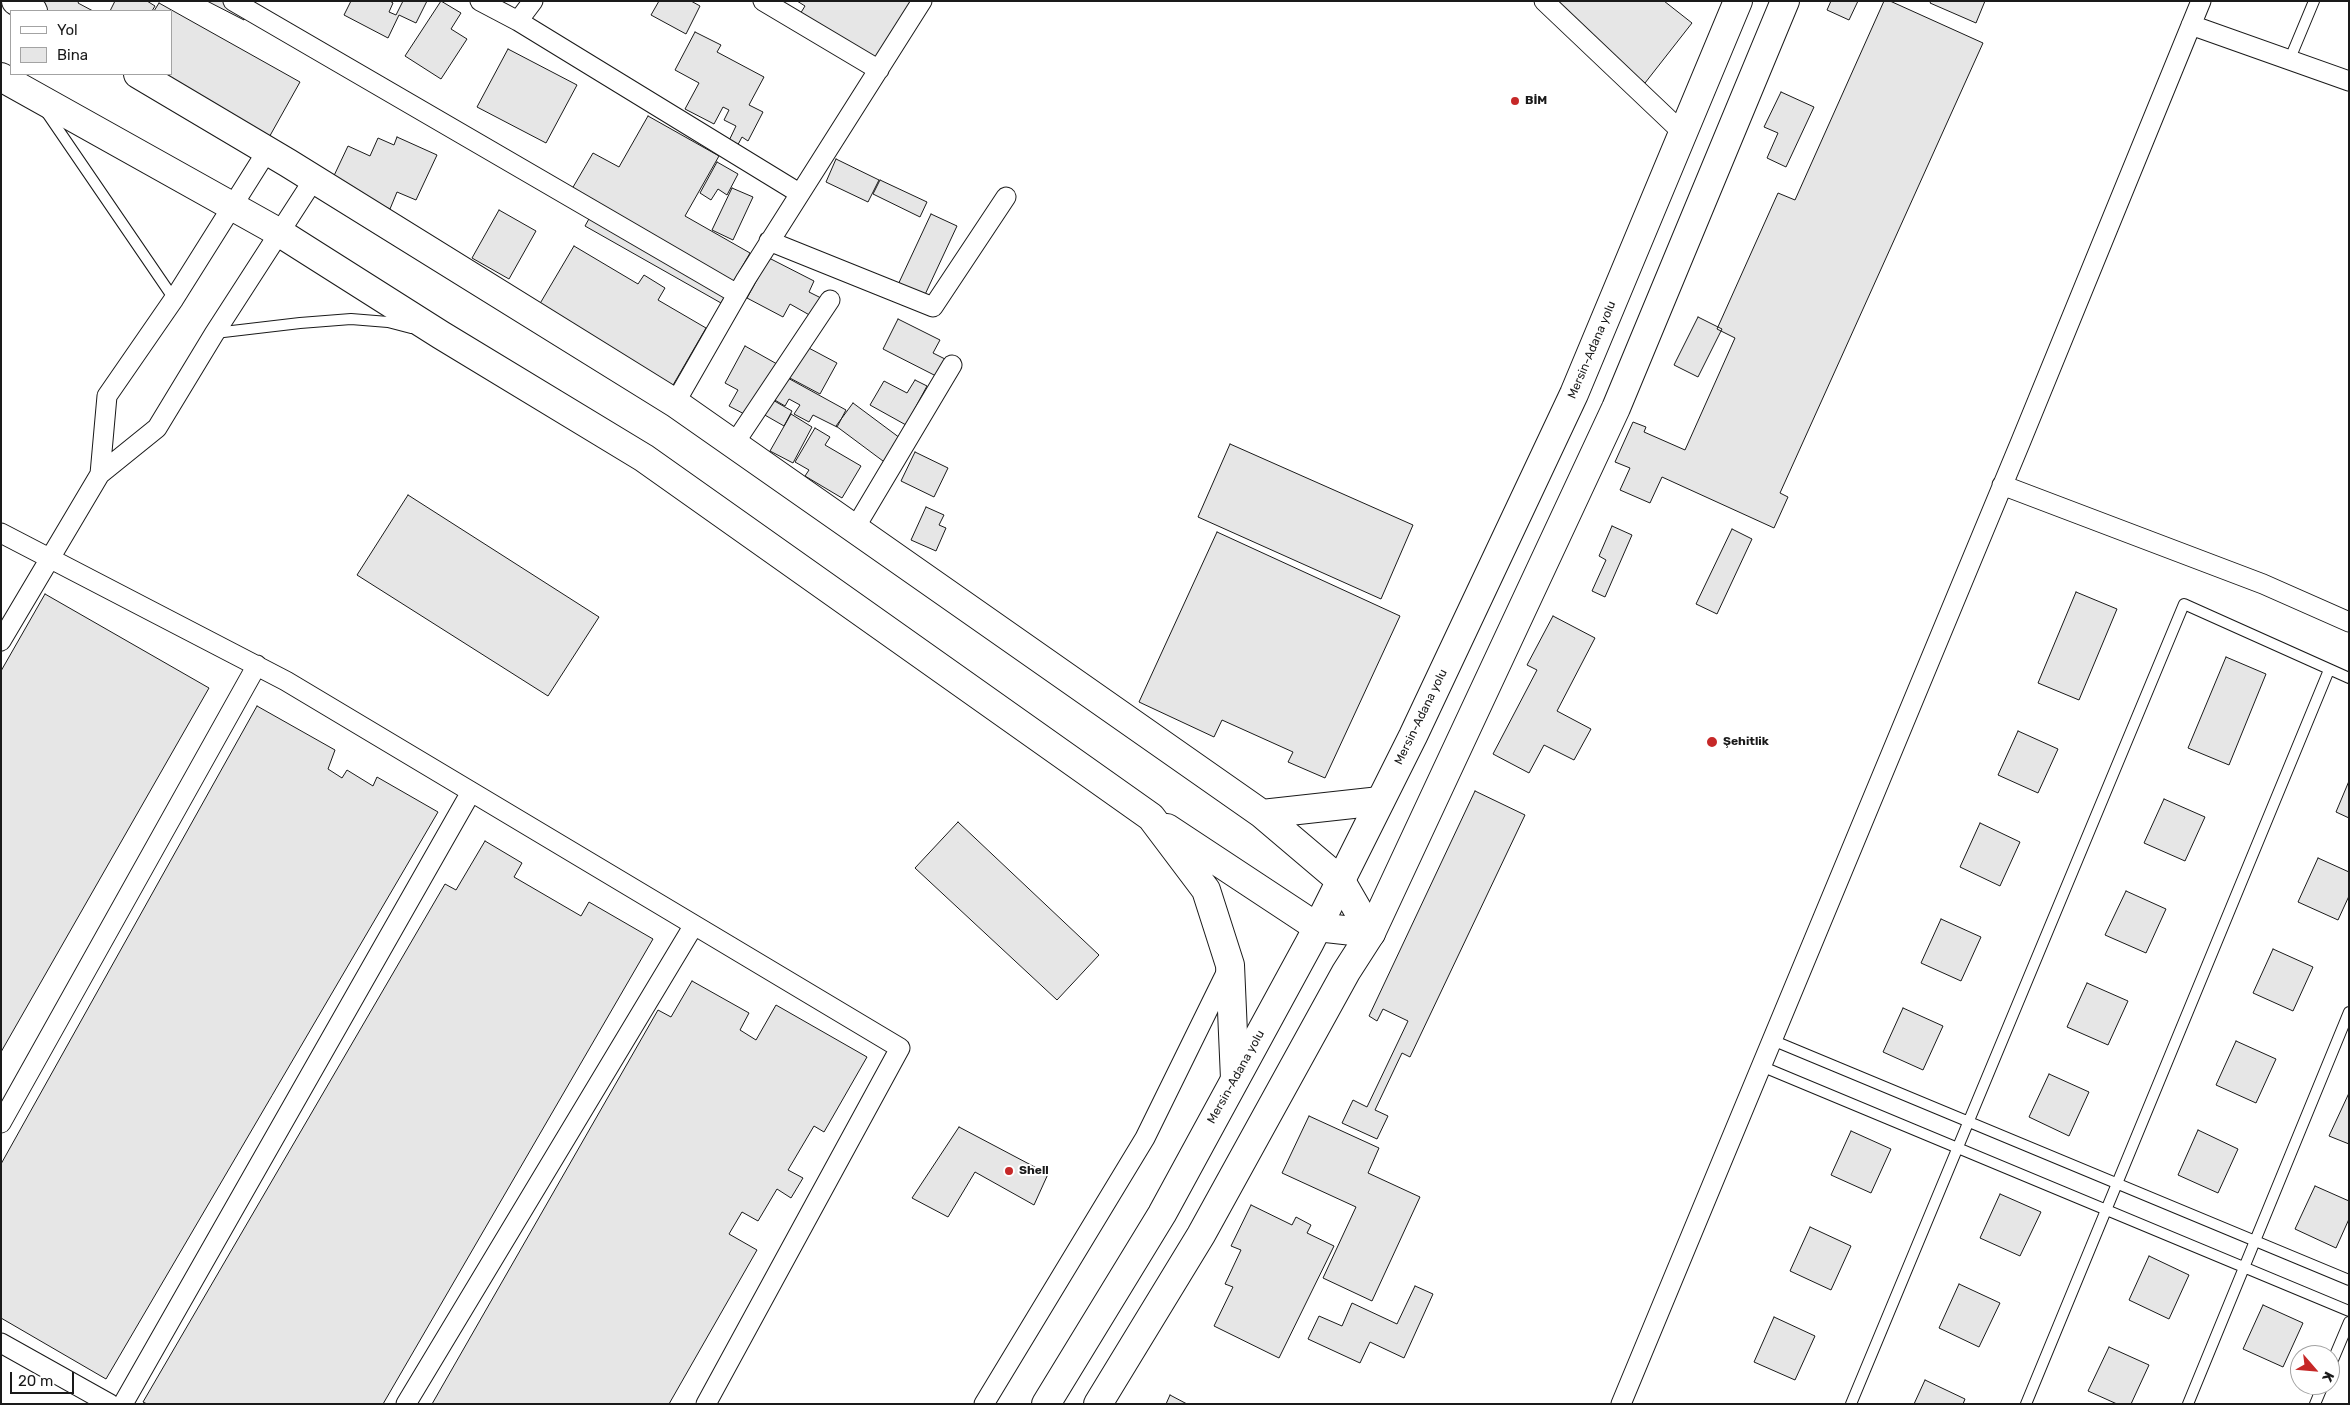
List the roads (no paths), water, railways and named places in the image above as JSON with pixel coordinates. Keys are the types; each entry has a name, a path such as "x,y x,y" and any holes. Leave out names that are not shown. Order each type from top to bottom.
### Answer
{"main road":[{"path":"16,1 31,10"},
{"name":"Mersin-Adana yolu","path":"1046,1404 1162,1214 1341,881 1574,394 1738,1"},
{"path":"1098,1404 1201,1235 1346,972 1371,933 1616,408 1785,1"},
{"path":"140,75 314,179 675,403 856,528 1262,814 1341,881 1371,933"},
{"path":"1,77 280,233 441,335 644,458 1151,817 1317,928 1371,933"},
{"path":"1262,814 1380,801"},
{"path":"1151,817 1206,890 1230,965 1235,1079"}],"street":[{"path":"233,1 737,294"},
{"path":"480,1 518,21 798,194"},
{"path":"518,21 533,1"},
{"path":"763,1 879,70"},
{"path":"675,403 769,241 922,1"},
{"path":"1544,1 1684,133"},
{"path":"1621,1404 2201,1"},
{"path":"2191,26 2349,81"},
{"path":"100,474 107,396 174,299 267,151"},
{"path":"1,641 100,474 157,428 214,334 314,179"},
{"path":"769,241 933,307 1006,197"},
{"path":"734,444 830,300"},
{"path":"856,528 952,365"},
{"path":"2002,485 2263,584 2349,622"},
{"path":"1,533 257,666 900,1048 706,1404"},
{"path":"1,1123 257,666"},
{"path":"123,1404 471,792"},
{"path":"406,1404 694,925"},
{"path":"984,1404 1145,1138 1230,965"},
{"path":"1,1343 110,1404"}],"lane":[{"path":"2289,61 2314,1"},
{"path":"37,98 174,299"},
{"path":"214,334 300,323 351,319 388,322 441,335"},
{"path":"1851,1404 2184,604 2349,678"},
{"path":"2026,1404 2329,670"},
{"path":"2188,1404 2349,1012"},
{"path":"1772,1040 1969,1120 2349,1280"},
{"path":"1761,1066 2349,1311"},
{"path":"2340,1345 2349,1322"}],"place":[{"name":"BİM","path":"1515,101"},
{"name":"Şehitlik","path":"1712,742"},
{"name":"Shell","path":"1009,1171"}]}
